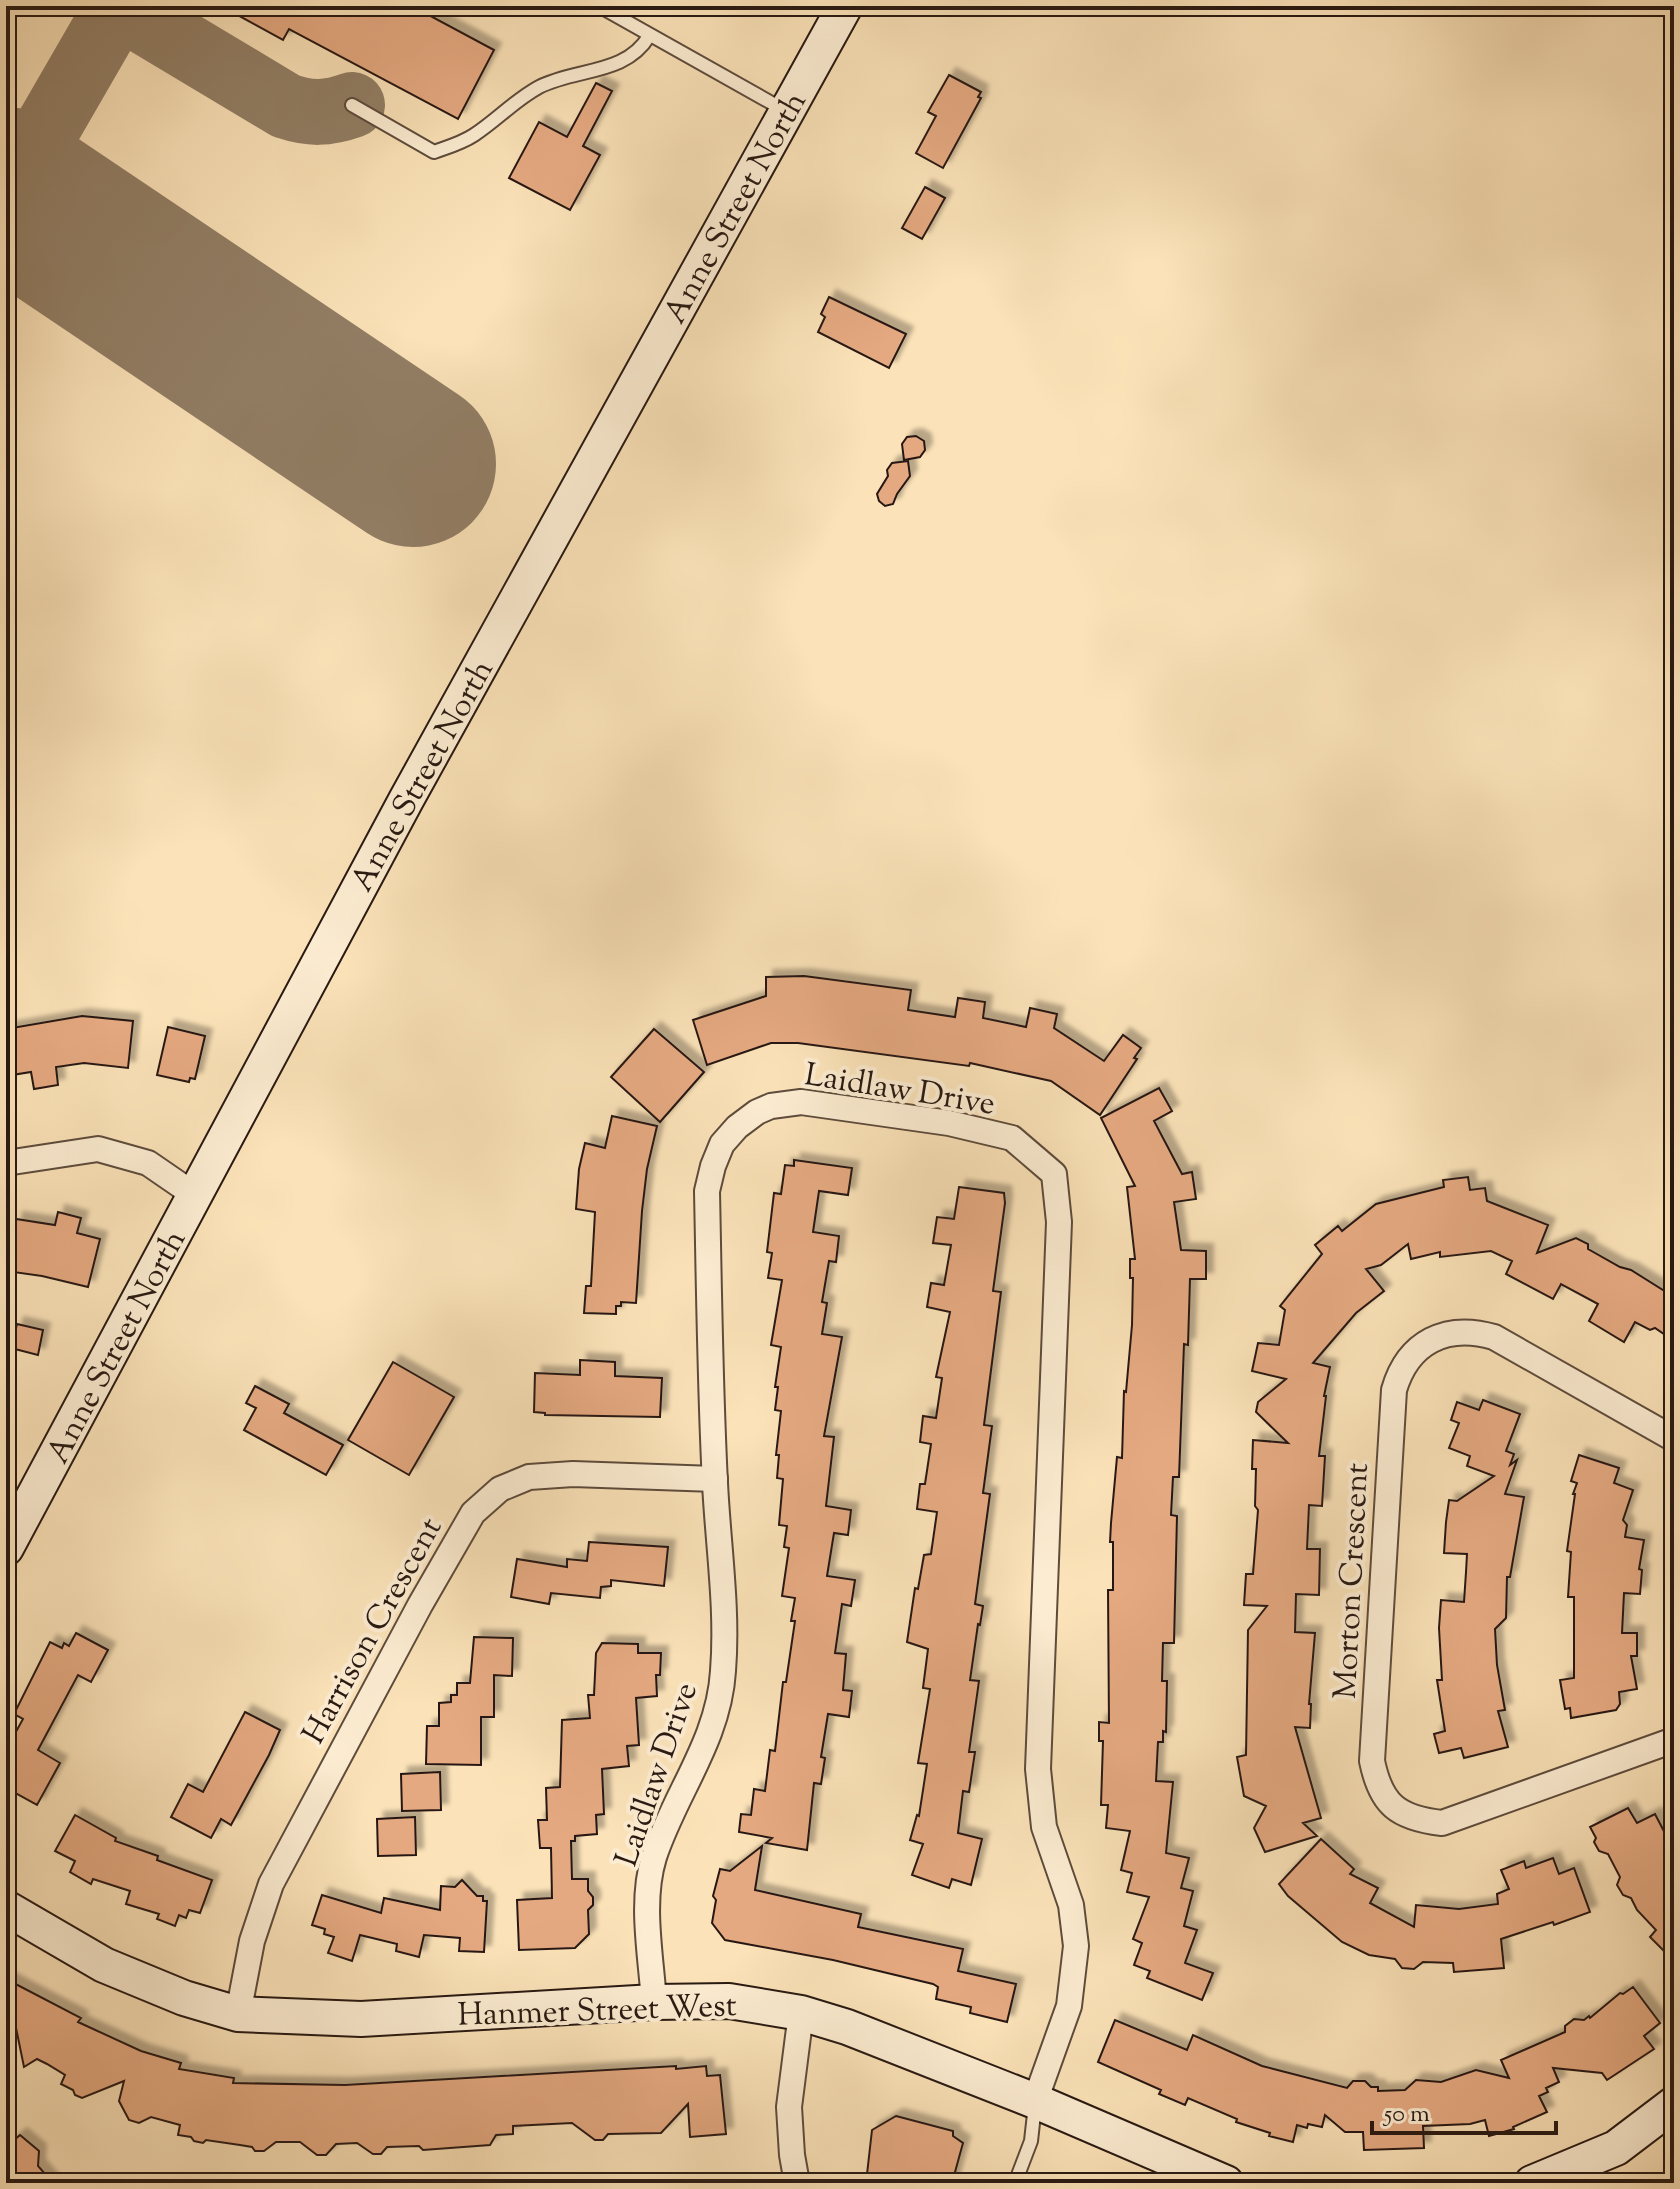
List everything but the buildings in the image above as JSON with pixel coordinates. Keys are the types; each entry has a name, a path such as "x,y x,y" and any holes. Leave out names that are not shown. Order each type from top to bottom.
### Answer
{"street":[{"name":"Anne Street North","path":"6,1548 406,800 845,6"},
{"name":"Laidlaw Drive","path":"654,2002 648,1894 653,1861 662,1835 705,1746 717,1713 723,1671 724,1628 715,1479 707,1191 722,1144 746,1118 771,1106 801,1102 949,1123 1012,1138 1054,1174 1059,1222 1038,1769 1044,1827 1071,1905 1076,1946 1069,2006 1035,2101"},
{"path":"6,1163 98,1149 148,1163 196,1196"},
{"name":"Morton Crescent","path":"1674,1439 1494,1337 1473,1331 1449,1333 1429,1341 1415,1352 1400,1369 1394,1390 1372,1761 1385,1800 1418,1821 1442,1823 1674,1740"},
{"name":"Harrison Crescent","path":"238,2014 252,1941 271,1884 420,1605 473,1513 500,1489 529,1477 573,1474 715,1479"},
{"name":"Hanmer Street West","path":"6,1908 104,1965 184,1998 238,2014 361,2019 654,2002 729,2001 801,2013 847,2027 1035,2101 1226,2183"},
{"path":"797,2183 789,2107 801,2013"},
{"path":"1532,2183 1586,2173 1674,2104"}],"lane":[{"path":"599,6 787,112"},
{"path":"352,105 434,152 474,135 520,98 540,87 559,78 608,67 636,53 649,36"},
{"path":"1015,2183 1031,2141 1035,2101"}],"taxiway":[{"path":"10,193 118,6"},
{"path":"119,6 286,106 319,112 352,105"}],"runway":[{"path":"6,190 413,464"}]}
